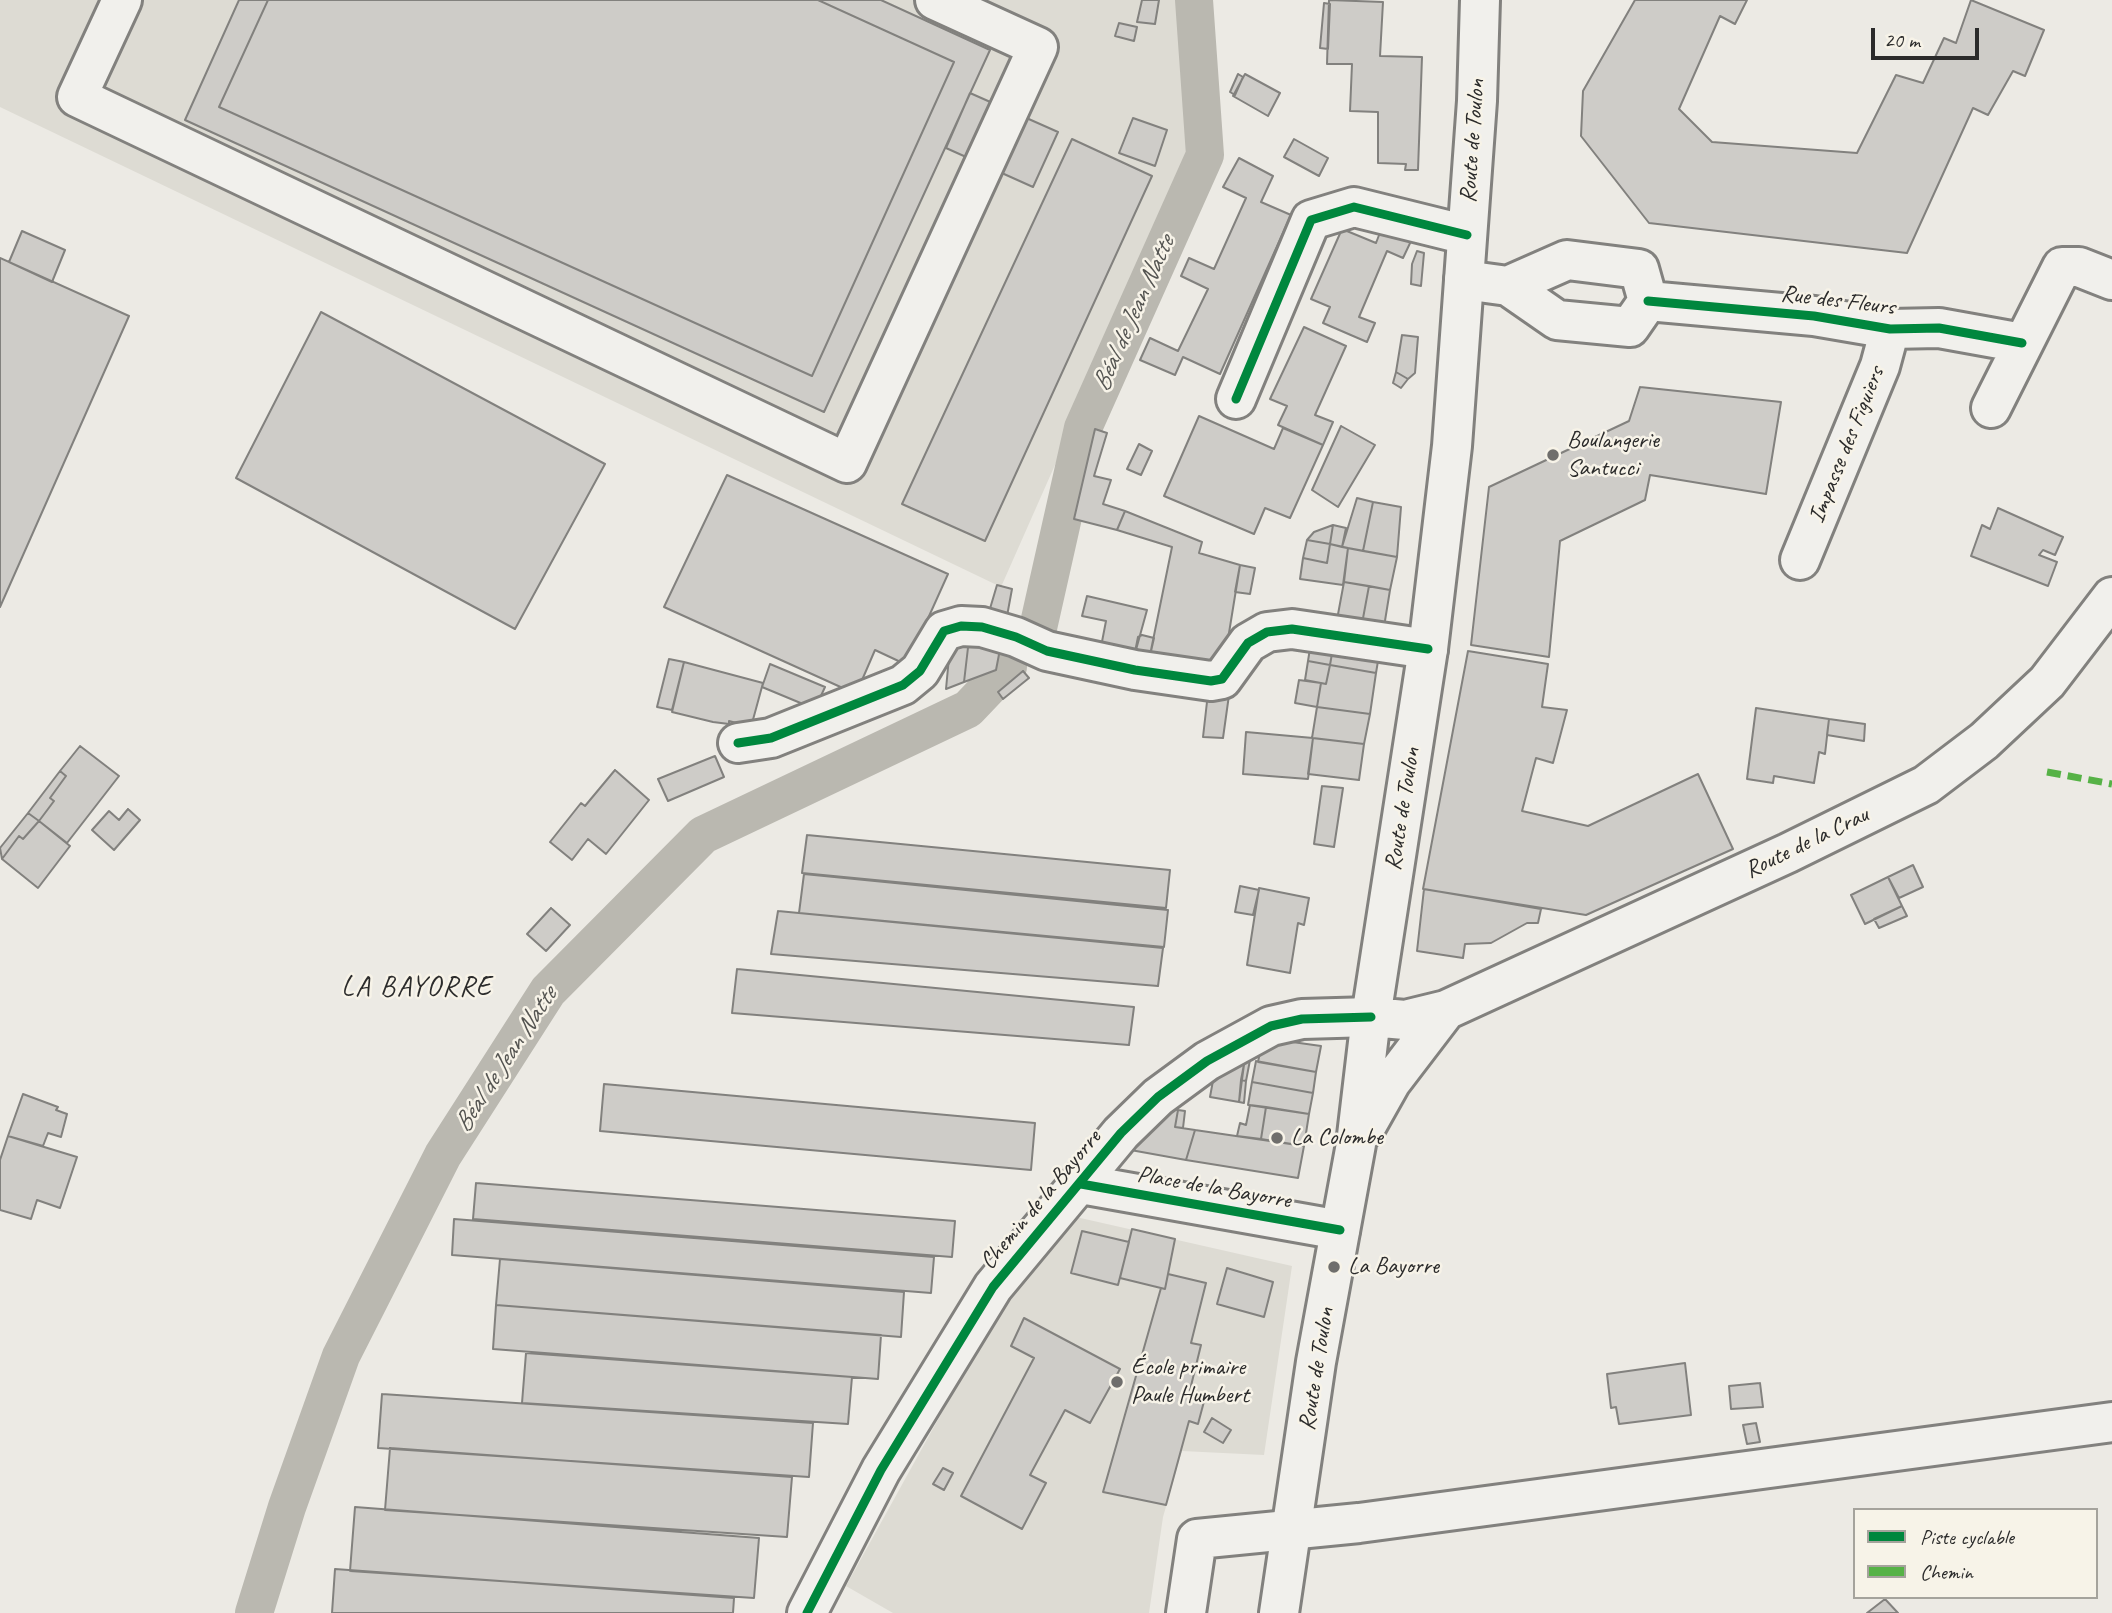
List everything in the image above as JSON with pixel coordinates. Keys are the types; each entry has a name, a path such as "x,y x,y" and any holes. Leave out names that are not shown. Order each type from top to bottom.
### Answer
{"street":[{"path":"122,0 76,97 847,463 1038,47 935,0"},
{"name":"Route de Toulon","path":"1279,1613 1356,1144 1371,1017 1427,649 1452,446 1480,0"},
{"path":"1236,399 1311,220 1354,207 1467,235"},
{"path":"1464,279 1508,286 1556,320 1630,327 1648,301 1639,269 1567,260 1508,286"},
{"path":"1992,408 2062,267 2079,267 2112,281"},
{"name":"Rue des Fleurs","path":"1648,301 1814,316 1890,329 1939,328 2022,343"},
{"name":"Impasse des Figuiers","path":"1800,560 1881,366 1890,329"},
{"name":"Route de la Crau","path":"1371,1017 1405,1020 1446,1010 1775,859 1926,785 1984,741 2047,682 2112,597"},
{"path":"738,743 771,738 903,685 920,671 944,631 961,626 982,627 1016,637 1047,652 1135,670 1211,681 1222,679 1248,643 1267,632 1292,629 1427,649"},
{"name":"Route de la Crau","path":"1356,1144 1391,1082 1446,1010"},
{"name":"Chemin de la Bayorre","path":"807,1613 881,1470 993,1287 1121,1133 1158,1097 1207,1061 1270,1026 1302,1019 1371,1017"},
{"name":"Place de la Bayorre","path":"1081,1184 1340,1230"},
{"path":"1186,1613 1197,1539 1292,1531 2112,1422"}],"shaded area":[{"path":"0,0 1183,0 1196,146 1001,587 0,107"},
{"name":"École primaire Paule Humbert","path":"1076,1217 1292,1266 1264,1455 1182,1451 1163,1517 1149,1613 893,1613 846,1586 988,1329"}],"building":[{"path":"239,0 268,0 219,107 812,376 954,62 818,0 881,0 990,50 824,412 185,120"},
{"path":"268,0 818,0 954,62 812,376 219,107"},
{"path":"1142,0 1159,0 1155,24 1137,22"},
{"path":"1329,0 1383,2 1380,56 1422,57 1418,170 1405,170 1406,164 1378,163 1378,112 1350,111 1352,64 1327,64"},
{"path":"1635,0 1747,0 1735,24 1720,16 1679,109 1712,142 1857,153 1896,75 1923,83 1944,38 1956,43 1971,0 2044,30 2025,76 2013,71 1988,115 1973,108 1907,253 1649,223 1581,136 1583,91"},
{"path":"1324,3 1330,4 1328,49 1320,48"},
{"path":"1119,23 1137,27 1134,41 1115,36"},
{"path":"1238,74 1243,77 1235,95 1230,92"},
{"path":"1245,74 1280,93 1268,116 1233,96"},
{"path":"970,93 1058,132 1033,187 946,148"},
{"path":"1133,118 1167,130 1155,166 1119,153"},
{"path":"1072,139 1152,176 985,541 902,504"},
{"path":"1294,139 1328,158 1319,176 1284,157"},
{"path":"1239,158 1273,176 1261,202 1291,215 1220,374 1183,357 1175,375 1140,360 1150,338 1178,351 1208,289 1181,276 1189,258 1214,269 1246,198 1223,187"},
{"path":"1342,229 1376,243 1381,230 1412,239 1403,258 1387,251 1359,317 1375,323 1367,342 1323,323 1330,307 1311,299"},
{"path":"22,231 65,250 52,282 9,262"},
{"path":"1417,251 1424,253 1421,286 1411,284 1412,264"},
{"path":"0,258 129,316 0,607"},
{"path":"321,312 605,464 515,629 236,478"},
{"path":"1304,327 1346,346 1315,415 1333,422 1323,445 1278,425 1287,406 1270,399"},
{"path":"1402,335 1418,337 1415,373 1408,379 1396,372"},
{"path":"1396,372 1408,379 1401,388 1393,383"},
{"path":"1640,387 1781,402 1766,494 1650,475 1645,500 1560,541 1549,657 1471,645 1489,487 1629,421"},
{"path":"1199,416 1274,449 1283,428 1323,445 1290,518 1265,508 1254,534 1164,496"},
{"path":"1341,426 1375,445 1338,507 1312,490"},
{"path":"1095,429 1107,433 1094,476 1111,480 1103,504 1125,511 1117,530 1074,519"},
{"path":"1139,444 1152,451 1141,475 1127,469"},
{"path":"727,475 948,574 907,665 875,650 856,694 664,607"},
{"path":"1357,498 1373,502 1363,551 1342,547"},
{"path":"1373,502 1401,507 1397,557 1363,551"},
{"path":"1998,508 2063,537 2055,555 2043,550 2039,555 2057,562 2048,586 1971,556 1982,525 1990,529"},
{"path":"1125,511 1202,542 1199,553 1240,565 1223,670 1149,660 1172,547 1117,530"},
{"path":"1333,525 1346,528 1342,547 1330,544"},
{"path":"1333,525 1330,544 1307,540 1314,532"},
{"path":"1307,540 1330,544 1327,563 1303,558"},
{"path":"1330,544 1348,548 1343,585 1300,579 1303,558 1327,563"},
{"path":"1348,548 1397,557 1390,590 1344,582"},
{"path":"1240,565 1255,568 1250,594 1235,592"},
{"path":"1344,582 1369,586 1361,629 1336,625"},
{"path":"997,585 1012,589 1007,616 989,612"},
{"path":"1369,586 1390,590 1383,633 1361,629"},
{"path":"1087,596 1147,610 1134,657 1100,652 1106,621 1082,616"},
{"path":"1142,635 1154,638 1149,660 1134,657 1138,637"},
{"path":"951,636 969,639 964,682 946,689"},
{"path":"969,639 1001,644 996,670 964,682"},
{"path":"1311,642 1334,642 1330,665 1308,661"},
{"path":"1334,642 1380,649 1376,673 1330,665"},
{"path":"1468,651 1548,664 1542,707 1567,710 1553,763 1536,758 1522,811 1588,826 1698,774 1733,849 1586,915 1423,889"},
{"path":"669,659 684,662 672,710 657,707"},
{"path":"1308,661 1330,665 1326,684 1305,680"},
{"path":"684,662 763,683 751,727 729,721 729,724 713,722 672,712"},
{"path":"770,664 825,687 815,709 762,687"},
{"path":"1330,665 1376,673 1370,714 1317,707 1321,683 1326,684"},
{"path":"1023,671 1029,678 1003,699 998,692"},
{"path":"1299,680 1321,683 1317,707 1295,703"},
{"path":"1208,693 1229,695 1223,738 1203,737"},
{"path":"1317,707 1370,714 1364,744 1312,738"},
{"path":"1756,708 1829,719 1825,754 1819,752 1814,783 1774,776 1773,783 1747,779"},
{"path":"1829,719 1865,724 1864,741 1827,735"},
{"path":"1246,732 1313,738 1308,779 1243,774"},
{"path":"1313,738 1364,744 1359,780 1308,774"},
{"path":"80,746 119,776 67,843 39,821 54,801 50,798 66,776 60,771"},
{"path":"715,756 724,777 668,801 658,779"},
{"path":"615,770 649,800 606,854 588,839 572,860 550,842 581,803 585,806"},
{"path":"60,771 66,776 50,798 54,801 39,821 28,813"},
{"path":"1322,786 1343,788 1334,847 1314,844"},
{"path":"128,809 140,820 114,850 92,830 109,811 119,820"},
{"path":"28,813 39,821 23,839 19,836 2,859 0,848"},
{"path":"39,821 70,846 38,888 2,859 19,836 23,839"},
{"path":"807,835 1170,870 1166,908 802,873"},
{"path":"1913,865 1923,887 1899,898 1888,877"},
{"path":"804,874 1168,910 1164,947 799,913"},
{"path":"1888,877 1902,906 1865,924 1851,895"},
{"path":"1240,886 1259,890 1253,915 1235,912"},
{"path":"1259,888 1309,898 1304,925 1298,923 1290,973 1247,965"},
{"path":"1424,889 1541,909 1538,923 1527,923 1491,943 1465,944 1463,958 1417,951"},
{"path":"1902,906 1907,916 1879,928 1874,919"},
{"path":"551,908 570,925 546,951 527,934"},
{"path":"778,911 1163,948 1158,986 771,954"},
{"path":"737,969 1134,1007 1129,1045 732,1013"},
{"path":"1278,1040 1321,1046 1316,1072 1258,1062 1261,1047"},
{"path":"1245,1057 1239,1102 1210,1097 1214,1075"},
{"path":"1245,1059 1250,1060 1246,1081 1241,1080"},
{"path":"1256,1061 1316,1072 1313,1093 1252,1082"},
{"path":"1241,1080 1246,1081 1244,1103 1239,1102"},
{"path":"1252,1082 1313,1093 1309,1114 1248,1105"},
{"path":"604,1084 1035,1123 1031,1170 600,1131"},
{"path":"23,1094 58,1107 56,1110 67,1114 61,1137 48,1133 43,1146 8,1136"},
{"path":"1250,1105 1266,1107 1261,1139 1237,1136 1240,1123 1246,1125"},
{"path":"1169,1107 1178,1110 1175,1127 1195,1130 1186,1160 1125,1149"},
{"path":"1266,1107 1309,1114 1304,1146 1261,1139"},
{"path":"1178,1110 1185,1111 1183,1128 1175,1127"},
{"path":"1195,1130 1304,1146 1298,1178 1186,1160"},
{"path":"8,1136 77,1157 60,1208 37,1200 31,1219 0,1210 0,1160"},
{"path":"476,1183 955,1221 952,1257 473,1219"},
{"path":"454,1219 934,1257 931,1293 452,1255"},
{"path":"1132,1229 1175,1239 1165,1289 1120,1278"},
{"path":"1082,1231 1129,1242 1118,1285 1071,1273"},
{"path":"500,1259 904,1292 901,1337 496,1305"},
{"path":"1227,1268 1273,1282 1264,1317 1217,1304"},
{"path":"1168,1274 1206,1283 1191,1343 1201,1345 1190,1390 1206,1394 1198,1424 1189,1421 1166,1505 1103,1492 1161,1288 1165,1289"},
{"path":"496,1305 881,1335 878,1379 493,1349"},
{"path":"1024,1318 1120,1369 1090,1423 1065,1410 1030,1475 1046,1483 1022,1529 961,1496 1034,1358 1011,1346"},
{"path":"526,1353 852,1377 848,1424 522,1403"},
{"path":"1685,1363 1691,1415 1619,1424 1616,1407 1611,1408 1607,1374"},
{"path":"1760,1383 1763,1407 1731,1409 1729,1386"},
{"path":"382,1394 813,1423 809,1477 378,1448"},
{"path":"1212,1418 1231,1430 1223,1443 1204,1432"},
{"path":"1756,1423 1760,1442 1747,1444 1743,1425"},
{"path":"390,1448 792,1477 787,1537 385,1510"},
{"path":"943,1468 953,1473 944,1490 933,1484"},
{"path":"355,1507 759,1538 754,1598 350,1571"},
{"path":"335,1569 734,1598 733,1613 332,1613"},
{"path":"1885,1599 1898,1613 1867,1613"}],"waterway":[{"name":"Béal de Jean Natte","path":"1038,628 1083,428 1205,155 1194,0"},
{"name":"Béal de Jean Natte","path":"254,1613 287,1507 341,1356 443,1155 548,991 703,835 968,709 1008,667"}],"marked path":[{"path":"2047,772 2112,784"}],"cycle path":[{"path":"1236,399 1311,220 1354,207 1467,235"},
{"path":"1648,301 1814,316 1890,329 1939,328 2022,343"},
{"path":"738,743 771,738 903,685 920,671 944,631 961,626 982,627 1016,637 1047,651 1135,670 1211,681 1222,679 1248,643 1267,632 1292,629 1428,649"},
{"path":"807,1613 881,1470 993,1287 1121,1133 1158,1097 1207,1061 1271,1026 1302,1019 1371,1017"},
{"path":"1081,1184 1340,1230"}],"place":[{"name":"Boulangerie Santucci","path":"1553,455"},
{"name":"La Colombe","path":"1277,1138"},
{"name":"La Bayorre","path":"1334,1267"},
{"name":"École primaire Paule Humbert","path":"1117,1382"}],"district":[{"name":"LA BAYORRE","path":"417,988"}]}
